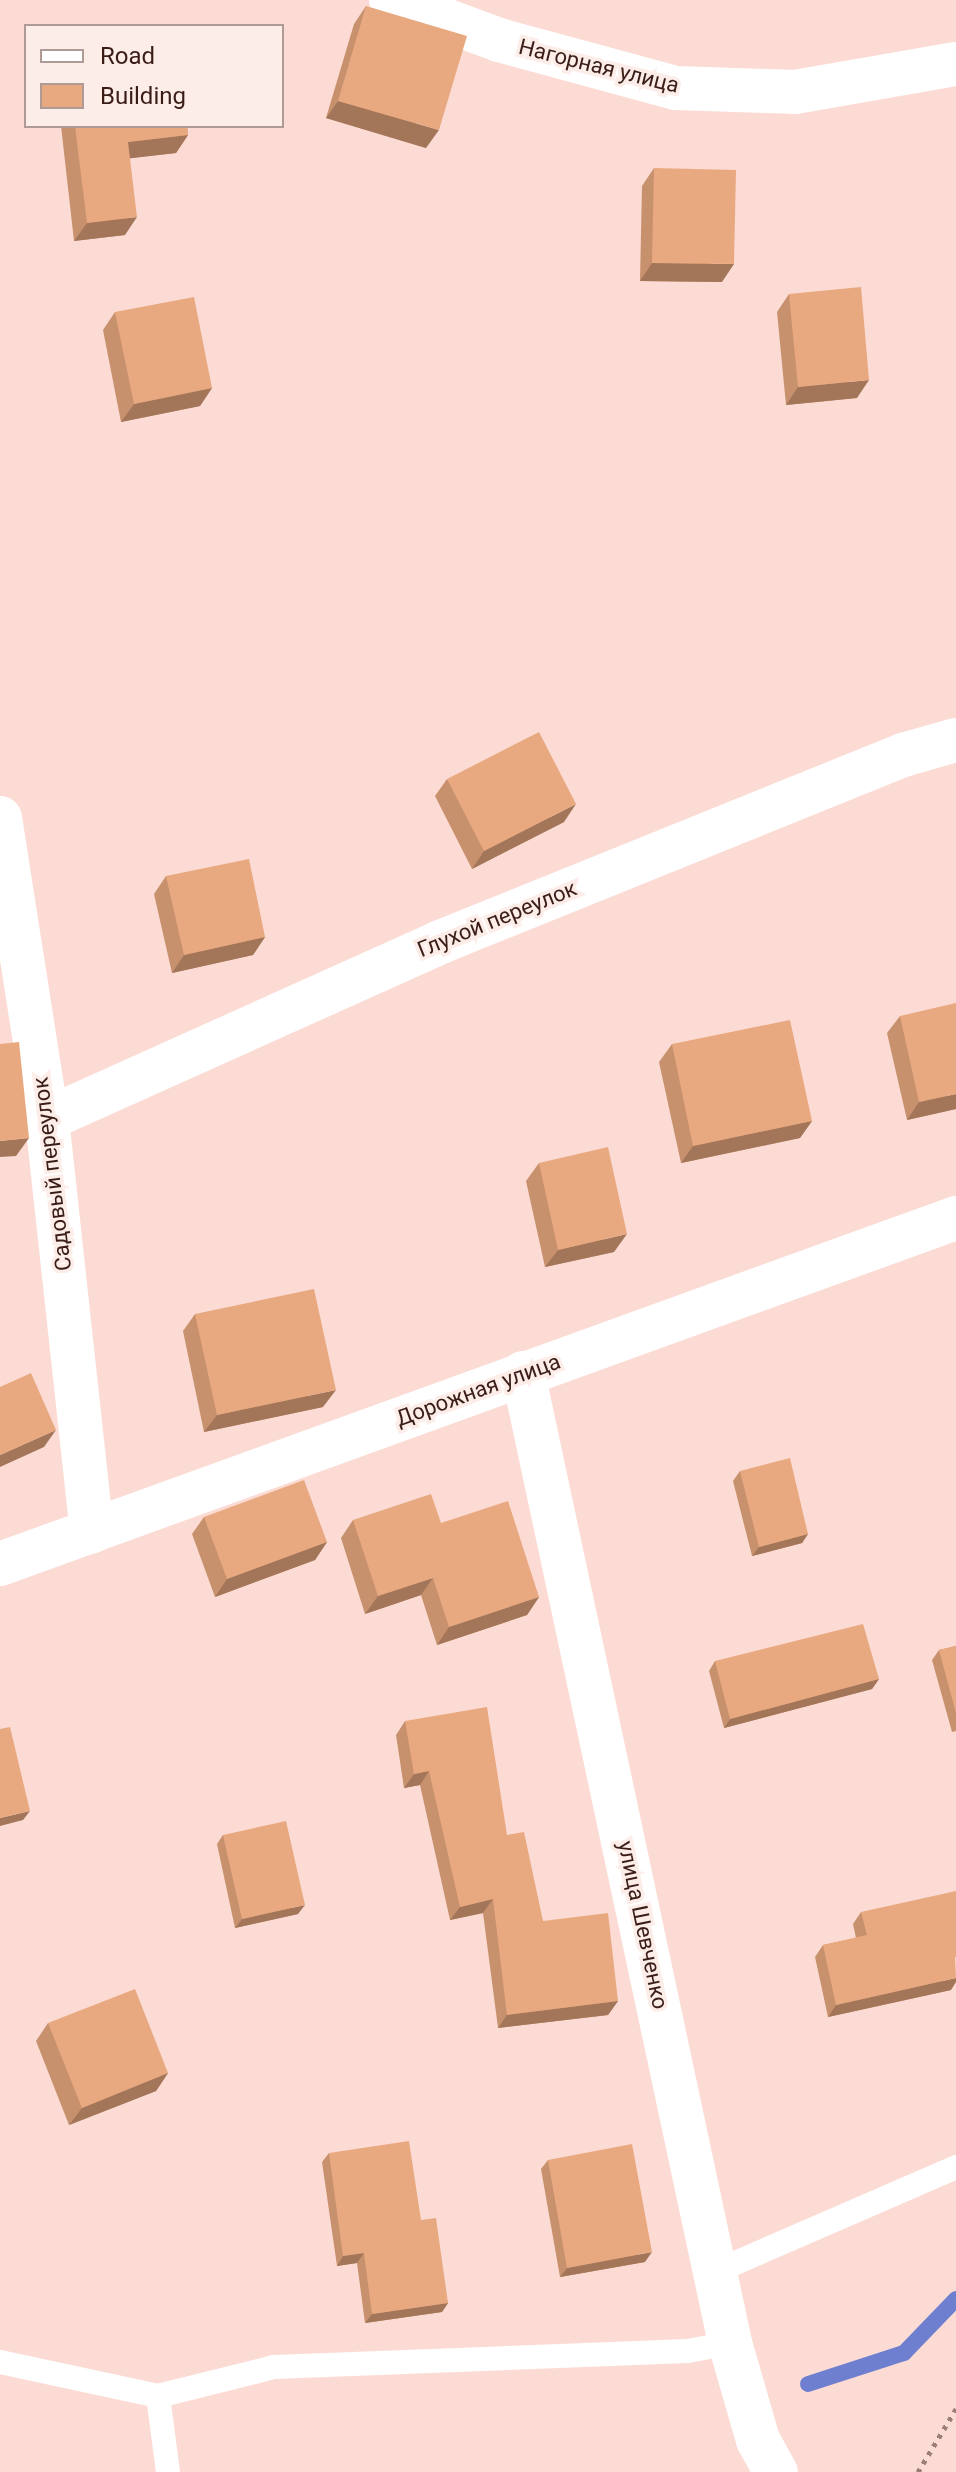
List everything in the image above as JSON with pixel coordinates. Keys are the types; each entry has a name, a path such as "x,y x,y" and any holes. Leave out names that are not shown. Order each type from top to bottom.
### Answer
{"street":[{"name":"Нагорная улица","path":"391,0 499,40 676,88 795,92 956,64"},
{"name":"Глухой переулок","path":"47,1119 438,943 903,755 956,740"},
{"name":"Садовый переулок","path":"0,818 47,1119 92,1532"},
{"name":"Дорожная улица","path":"0,1564 956,1218"},
{"name":"улица Шевченко","path":"523,1373 730,2343 758,2440 776,2472"}],"lane":[{"path":"717,2271 956,2167"},
{"path":"0,2362 158,2396 274,2367 688,2351 730,2343"},
{"path":"158,2396 168,2472"}],"path":[{"path":"918,2472 956,2409"}],"building":[{"path":"366,6 467,36 439,130 338,101"},
{"path":"75,128 187,128 188,135 128,142 137,217 87,223"},
{"path":"654,168 736,170 734,264 652,263"},
{"path":"861,287 869,380 798,387 789,294"},
{"path":"194,297 212,388 134,404 115,312"},
{"path":"539,732 576,804 484,851 447,779"},
{"path":"249,859 265,937 184,955 166,876"},
{"path":"956,1003 956,1094 919,1102 900,1016"},
{"path":"790,1020 812,1121 693,1146 672,1044"},
{"path":"19,1042 29,1138 0,1141 0,1044"},
{"path":"608,1147 627,1234 558,1250 539,1163"},
{"path":"314,1289 336,1390 217,1415 195,1314"},
{"path":"31,1373 56,1430 0,1455 0,1387"},
{"path":"790,1458 808,1534 759,1547 740,1471"},
{"path":"304,1480 327,1542 227,1579 204,1517"},
{"path":"431,1494 441,1523 508,1501 539,1597 449,1627 433,1578 378,1596 353,1520"},
{"path":"863,1624 879,1679 730,1719 715,1661"},
{"path":"956,1646 956,1713 939,1650"},
{"path":"487,1707 507,1835 524,1832 543,1921 608,1913 618,2001 507,2015 493,1899 460,1907 429,1771 414,1774 405,1721"},
{"path":"10,1727 30,1811 0,1818 0,1729"},
{"path":"286,1821 305,1905 242,1919 223,1835"},
{"path":"956,1891 956,1978 836,2005 823,1945 867,1935 861,1912"},
{"path":"135,1989 168,2073 82,2108 48,2023"},
{"path":"409,2141 421,2220 436,2218 448,2303 372,2314 364,2253 343,2256 329,2153"},
{"path":"632,2144 652,2252 567,2268 548,2160"}],"waterway":[{"path":"808,2384 904,2353 956,2299"}]}
